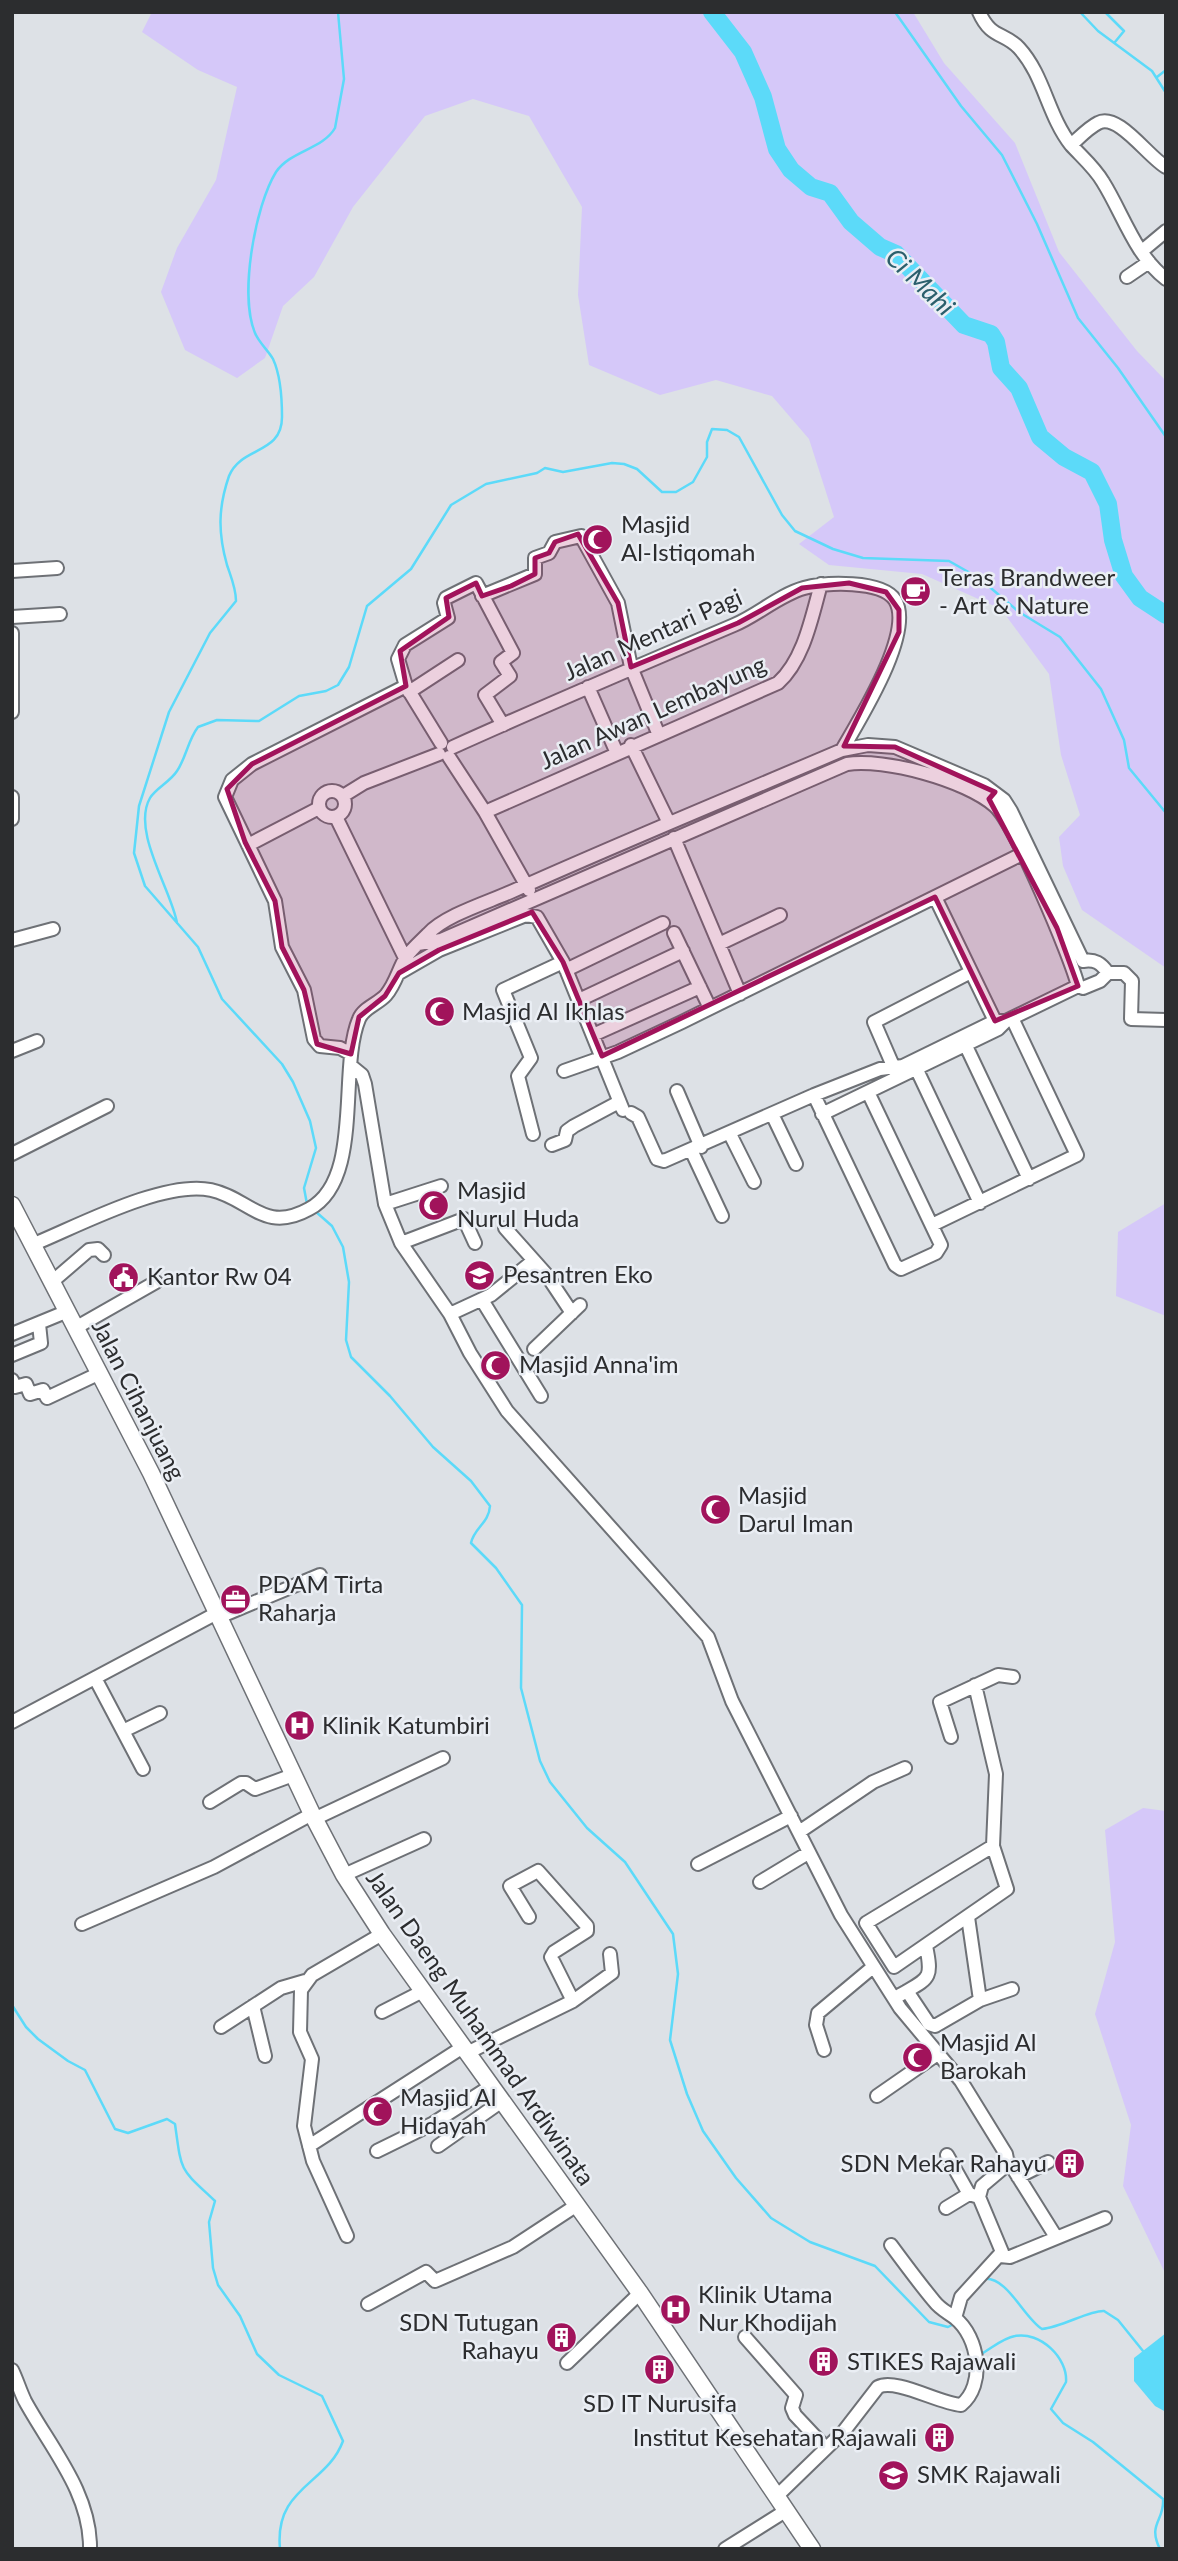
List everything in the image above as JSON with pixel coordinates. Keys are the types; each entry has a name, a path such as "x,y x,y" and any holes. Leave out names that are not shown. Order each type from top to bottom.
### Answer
{"main road":[{"name":"Jalan Cihanjuang","path":"15,1214 34,1244 100,1373 218,1615"},
{"name":"Jalan Daeng Muhammad Ardiwinata","path":"218,1615 293,1775 344,1875 423,1991 640,2293 812,2549"}],"street":[{"path":"979,12 996,36 1017,46 1031,64 1071,145 1101,178 1123,223 1166,279"},
{"path":"1071,145 1100,121 1109,121 1122,128 1166,167"},
{"path":"1127,277 1166,231"},
{"path":"482,596 535,574 535,558 549,552 555,542 581,536 618,603 631,667 658,733"},
{"path":"12,571 57,568"},
{"path":"503,725 485,695 510,676 501,662 513,653 477,583 446,598 443,603 448,618 411,640 398,659 407,689 485,812 533,900"},
{"name":"Jalan Mentari Pagi","path":"343,796 364,783 738,623 802,588 821,584 849,583 886,592 895,599 900,619 899,632 872,698 842,750"},
{"name":"Jalan Awan Lembayung","path":"485,812 616,751 769,688 785,677 810,626 821,584"},
{"path":"12,617 60,614"},
{"path":"12,633 12,712"},
{"path":"458,660 407,689 252,764 232,780 225,797 275,901 282,947 304,990 314,1039 320,1046 340,1048 362,1075 385,1204 401,1243 450,1314 470,1353 507,1410 708,1637 732,1701 841,1915 894,1999 961,2081 1056,2238"},
{"path":"588,687 616,751"},
{"path":"631,745 669,823 679,830 674,838"},
{"path":"34,1244 111,1211 188,1189 212,1190 264,1217 291,1216 310,1209 333,1185 341,1153 351,1060 359,1017 385,996 405,958 437,926 842,750 868,745 895,747 992,796 1026,852 1078,963 1078,986"},
{"path":"418,944 441,940 847,764 864,761 892,764 992,796"},
{"path":"328,791 337,791 343,796 345,808 336,817 328,817 319,808 320,799 328,791"},
{"path":"12,797 12,819"},
{"path":"248,845 319,808"},
{"path":"336,817 405,958"},
{"path":"674,838 740,994"},
{"path":"564,1071 618,1052 1026,852"},
{"path":"932,1225 1077,1155 1004,1020 971,972 935,897"},
{"path":"399,973 439,950 526,915 532,915 541,921 565,966 624,1108 638,1117 657,1159 664,1161 880,1069 897,1073 917,1069 998,1029 1004,1020"},
{"path":"719,944 780,915"},
{"path":"533,1134 518,1076 531,1058 503,990 663,923"},
{"path":"12,940 53,929"},
{"path":"674,933 708,1004"},
{"path":"579,1000 683,951"},
{"path":"1078,963 1093,960 1102,964 1108,973"},
{"path":"897,1073 874,1022 971,972"},
{"path":"822,1114 1004,1020 1078,986 1083,988 1100,981 1108,973 1124,973 1132,981 1131,1019 1166,1020"},
{"path":"593,1035 700,987"},
{"path":"12,1051 37,1041"},
{"path":"966,1046 1030,1179"},
{"path":"917,1069 980,1203"},
{"path":"677,1091 722,1216"},
{"path":"814,1096 897,1267 906,1267 939,1250 940,1242 868,1092"},
{"path":"12,1154 107,1106"},
{"path":"552,1145 565,1140 567,1131 574,1126 624,1108"},
{"path":"772,1114 796,1164"},
{"path":"730,1134 754,1182"},
{"path":"385,1204 441,1186"},
{"path":"401,1243 464,1219 475,1242"},
{"path":"505,1228 576,1309 534,1349"},
{"path":"53,1281 89,1250 98,1250 104,1255"},
{"path":"450,1314 476,1300 482,1300 533,1261"},
{"path":"76,1328 156,1282"},
{"path":"482,1300 541,1396"},
{"path":"12,1334 68,1311"},
{"path":"12,1355 41,1343 39,1324"},
{"path":"12,1380 15,1387 26,1384 30,1394 43,1390 47,1398 100,1373"},
{"path":"12,1722 218,1615 320,1575"},
{"path":"951,1737 940,1702 998,1675 1013,1677"},
{"path":"95,1678 143,1769"},
{"path":"975,1685 996,1774 993,1846 1007,1889 894,1967 866,1923 993,1846"},
{"path":"123,1731 160,1713"},
{"path":"82,1924 214,1867 313,1816 443,1758"},
{"path":"799,1832 873,1782 905,1768"},
{"path":"210,1802 241,1783 255,1789 293,1775"},
{"path":"698,1864 791,1816"},
{"path":"344,1875 424,1839"},
{"path":"760,1882 808,1853"},
{"path":"529,1917 510,1886 538,1871 587,1926 587,1931 554,1952 551,1957 573,2001"},
{"path":"968,1917 980,2000"},
{"path":"221,2027 281,1988 305,1981 383,1934"},
{"path":"894,1999 928,1979 931,1972 926,1946"},
{"path":"309,2146 465,2050 573,2001 612,1973 610,1954"},
{"path":"824,2050 816,2025 818,2013 873,1967"},
{"path":"305,1981 300,2000 300,2032 312,2059 304,2126 309,2146 347,2236"},
{"path":"907,1991 929,2024 935,2026 980,2000 1012,1989"},
{"path":"383,2012 423,1991"},
{"path":"253,2006 265,2056"},
{"path":"877,2096 939,2053"},
{"path":"377,2151 432,2124 491,2086"},
{"path":"438,2146 502,2101"},
{"path":"947,2155 974,2195 1002,2246 1000,2256 961,2297 955,2318"},
{"path":"946,2208 974,2195 1009,2162"},
{"path":"1018,2177 1048,2162"},
{"path":"368,2304 426,2272 436,2281 513,2247 577,2205"},
{"path":"1000,2256 1010,2258 1105,2218"},
{"path":"778,2495 827,2448 883,2384 948,2404 961,2404 968,2399 976,2380 976,2360 968,2335 955,2318 936,2304 891,2245"},
{"path":"567,2362 640,2293"},
{"path":"745,2337 796,2395 792,2408 795,2415 827,2448"},
{"path":"12,2370 24,2398 81,2500 89,2525 90,2549"},
{"path":"725,2549 744,2544 788,2510"}],"highlighted area":[{"path":"578,534 618,603 631,667 738,623 802,588 849,583 886,592 899,610 899,632 844,746 895,747 995,792 989,799 1057,928 1078,986 995,1021 935,897 602,1056 563,962 532,912 439,950 399,973 385,996 359,1017 351,1054 317,1044 304,990 282,947 275,901 245,842 227,789 252,764 406,686 400,651 449,617 446,598 476,583 482,596 511,586 535,574 535,558 549,553 555,542"}],"shaded area":[{"path":"152,12 913,12 944,63 1015,143 1059,252 1137,351 1166,381 1166,968 1082,910 1063,866 1059,837 1080,815 1061,755 1049,674 1001,609 922,574 829,565 799,544 834,517 809,439 772,396 716,380 660,395 589,365 578,295 582,207 529,116 473,99 425,116 353,207 314,277 283,306 265,358 237,378 185,350 161,292 177,248 216,180 237,87 198,70 142,32"},
{"path":"1166,1203 1166,1316 1116,1296 1118,1232"},
{"path":"1143,1808 1166,1811 1166,2275 1123,2186 1131,2125 1095,2014 1115,1942 1105,1830"}],"water":[{"path":"1166,2333 1166,2412 1155,2406 1134,2381 1134,2358"}],"waterway":[{"path":"307,1204 304,1188 316,1148 310,1121 293,1082 282,1064 222,999 198,947 145,886 134,853 139,806 169,712 210,633 236,601 221,531 221,510 229,476 242,459 268,444 280,429 282,403 277,372 273,359 255,333 250,317 249,274 252,251 262,206 276,172 289,159 323,141 335,128 344,79 338,12"},
{"name":"Ci Mahi","path":"712,12 743,52 763,97 777,149 791,170 811,187 830,193 851,222 880,247 896,254 964,325 991,334 996,342 1001,368 1019,388 1040,437 1064,457 1092,472 1108,504 1113,540 1124,576 1140,598 1166,615"},
{"path":"895,12 961,106 1002,155 1037,224 1078,318 1118,368 1166,437"},
{"path":"1080,12 1098,31 1152,71 1166,93"},
{"path":"1105,12 1124,31 1115,42"},
{"path":"1157,77 1166,70"},
{"path":"177,923 149,844 146,812 153,794 177,771 198,727 217,720 259,721 299,696 326,691 338,685 349,667 367,606 411,569 451,505 486,484 537,473 545,468 563,472 612,463 637,469 662,492 676,492 693,482 707,457 707,442 712,429 727,430 739,437 782,515 795,531 833,549 863,558 949,561 979,578 1019,612 1060,637 1101,689 1124,740 1129,768 1166,813"},
{"path":"315,1211 332,1226 343,1247 349,1282 346,1340 351,1357 390,1396 433,1447 471,1481 490,1506 487,1517 471,1543 496,1568 522,1605 521,1688 540,1761 550,1782 587,1828 625,1862 673,1934 678,1974 670,2040 687,2094 703,2131 736,2178 771,2218 810,2242 875,2266 929,2322 948,2327 954,2324"},
{"path":"12,2005 26,2027 38,2039 85,2070 115,2129 128,2133 167,2119 175,2124 184,2168 215,2201 209,2222 213,2268 218,2285 240,2316 257,2354 279,2375 322,2396 343,2441 326,2468 303,2488 285,2512 280,2528 280,2549"},
{"path":"984,2279 1000,2284 1042,2329 1104,2311 1118,2320 1143,2351"},
{"path":"981,2354 1015,2336 1034,2338 1051,2348 1062,2364 1066,2382 1051,2409 1063,2423 1093,2442 1163,2499 1155,2534 1160,2549"}],"place":[{"name":"Masjid Al-Istiqomah","path":"598,539"},
{"name":"Teras Brandweer - Art & Nature","path":"916,592"},
{"name":"Masjid Al Ikhlas","path":"439,1012"},
{"name":"Masjid Nurul Huda","path":"434,1205"},
{"name":"Pesantren Eko","path":"480,1275"},
{"name":"Kantor Rw 04","path":"124,1277"},
{"name":"Masjid Anna'im","path":"496,1365"},
{"name":"Masjid Darul Iman","path":"715,1510"},
{"name":"PDAM Tirta Raharja","path":"235,1599"},
{"name":"Klinik Katumbiri","path":"299,1726"},
{"name":"Masjid Al Barokah","path":"917,2057"},
{"name":"Masjid Al Hidayah","path":"377,2112"},
{"name":"SDN Mekar Rahayu","path":"1070,2164"},
{"name":"Klinik Utama Nur Khodijah","path":"675,2309"},
{"name":"SDN Tutugan Rahayu","path":"562,2337"},
{"name":"STIKES Rajawali","path":"824,2362"},
{"name":"SD IT Nurusifa","path":"660,2370"},
{"name":"Institut Kesehatan Rajawali","path":"940,2438"},
{"name":"SMK Rajawali","path":"894,2475"}]}
